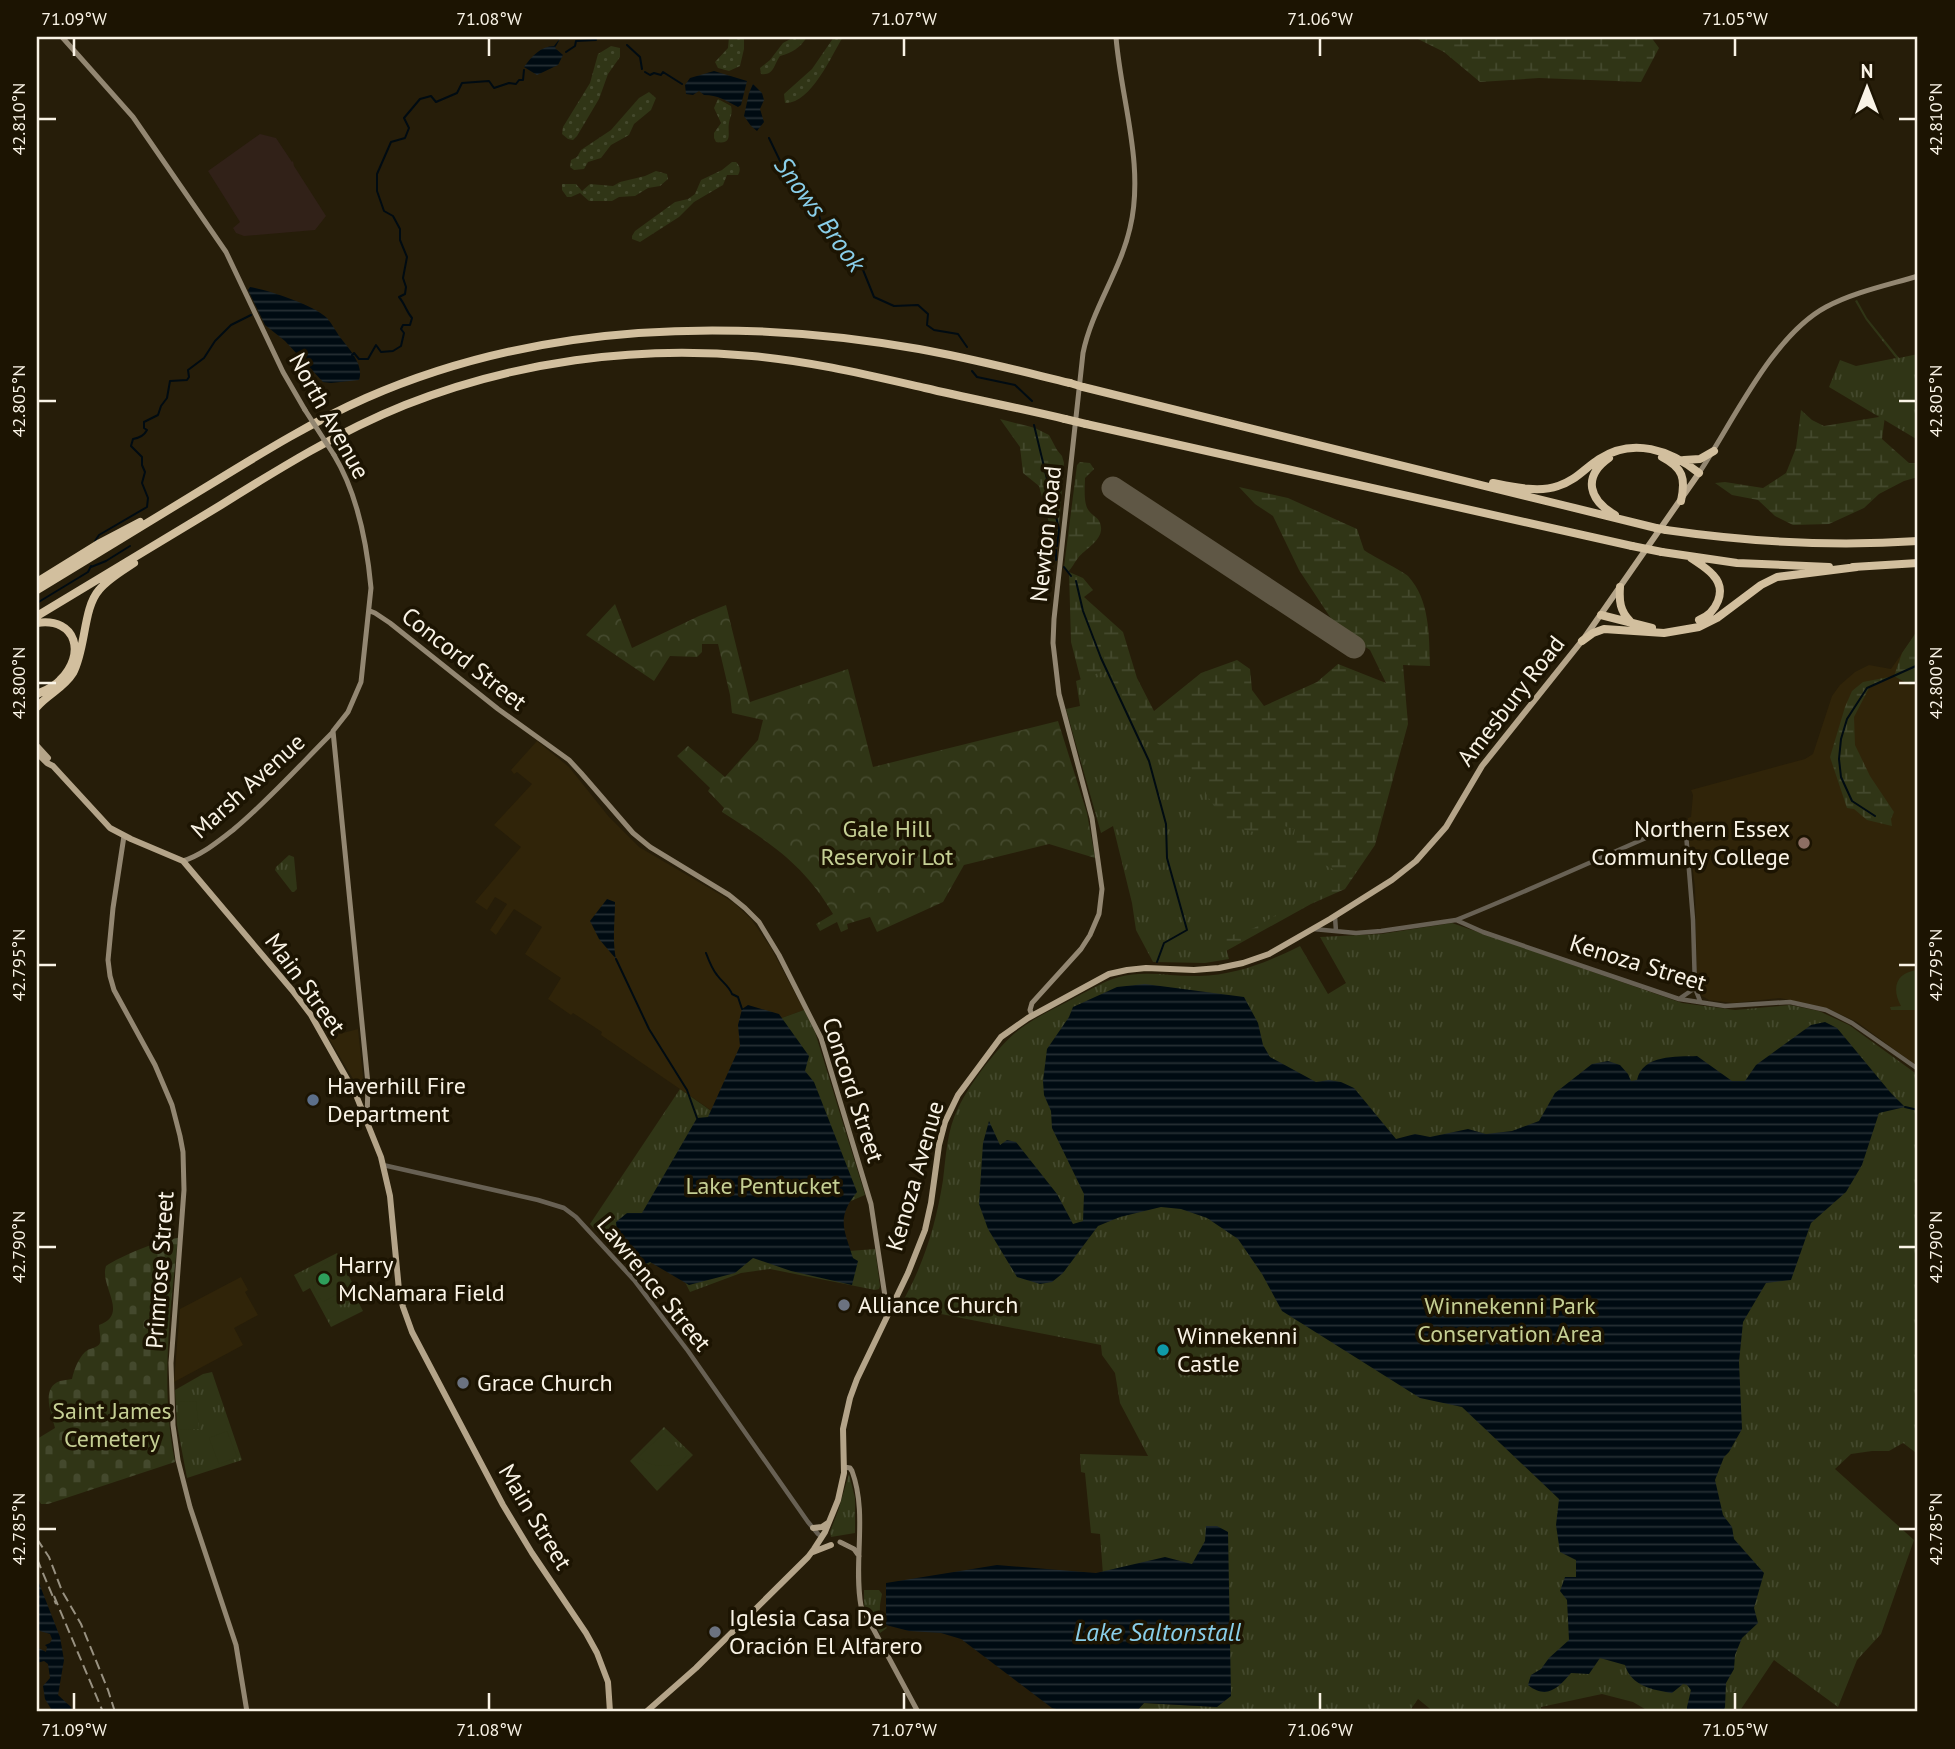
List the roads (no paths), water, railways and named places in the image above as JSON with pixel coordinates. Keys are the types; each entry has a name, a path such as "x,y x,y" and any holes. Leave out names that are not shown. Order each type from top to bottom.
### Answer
{"highway":[{"path":"37,590 306,428 367,397 447,367 494,354 559,341 677,331 717,330 798,335 918,349 993,364 1666,530 1794,544 1918,541"},
{"path":"37,616 320,446 405,405 499,375 551,365 648,354 701,353 778,359 849,371 1662,552 1737,562 1857,567"},
{"path":"1415,469 1539,489 1569,482 1597,460 1619,449 1643,447 1690,461 1714,451"},
{"path":"1637,524 1614,514 1595,500 1591,486 1595,472 1611,457 1635,451 1660,456 1680,470 1699,473"},
{"path":"1681,459 1699,473"},
{"path":"1680,470 1684,478 1681,501"},
{"path":"38,580 100,543 190,497"},
{"path":"37,707 72,676 81,654 91,603 97,591 184,527"},
{"path":"1600,616 1651,628 1671,628 1708,617 1716,608 1720,597 1719,586 1715,576 1686,556"},
{"path":"1582,641 1598,630 1624,629 1664,633 1699,626 1717,618 1761,584 1777,577 1918,562"},
{"path":"1620,587 1621,609 1632,623"},
{"path":"1600,616 1624,629"},
{"path":"37,623 51,622 66,628 71,635 75,651 69,670 62,679 53,687 37,694"}],"main road":[{"name":"North Avenue","path":"62,37 132,117 226,252 283,371 348,480 369,573 370,611 361,682 348,712 333,732"},
{"name":"Newton Road","path":"1035,1014 1030,1010 1032,1003 1086,942 1097,921 1101,898 1092,818 1059,694 1053,643 1082,357 1087,332 1124,251 1134,204 1134,160 1116,37"},
{"name":"Amesbury Road","path":"1035,1014 1109,974 1146,968 1219,968 1269,954 1392,880 1416,861 1435,841 1482,766 1582,641 1681,501 1768,365 1804,323 1832,304 1918,276"},
{"name":"Concord Street","path":"370,611 390,623 569,760 627,827 650,847 729,895 759,922 779,954 821,1038 871,1204 886,1319"},
{"name":"Marsh Avenue","path":"183,861 211,847 244,820 333,732"},
{"path":"333,732 368,1084 368,1120"},
{"path":"323,741 334,748"},
{"name":"Main Street","path":"37,746 52,766"},
{"name":"Main Street","path":"37,753 110,828 183,861 298,998 317,1026 368,1120 383,1165 390,1196 399,1290 412,1332 502,1504 597,1653 608,1682 610,1712"},
{"name":"Primrose Street","path":"124,836 112,918 108,960 110,976 116,994 155,1065 177,1120 182,1144 184,1190 171,1363 173,1425 178,1460 190,1507 236,1645 247,1712"},
{"name":"Kenoza Avenue","path":"646,1712 698,1666 811,1553 822,1537 838,1500 844,1467 845,1417 858,1379 908,1273 925,1230 945,1122 958,1095 1001,1037 1035,1014"},
{"path":"844,1467 852,1471 858,1492 861,1606 918,1712"},
{"path":"813,1528 822,1527 829,1522"},
{"path":"840,1542 854,1549 859,1556"},
{"path":"811,1553 831,1545"}],"street":[{"path":"1313,929 1356,933 1381,932 1456,920 1685,821 1695,988 1700,1002"},
{"path":"1335,916 1336,931"},
{"name":"Kenoza Street","path":"1456,920 1483,932 1679,999 1725,1006 1790,1002 1826,1010 1852,1023 1918,1069"},
{"path":"1679,999 1695,988"},
{"name":"Lawrence Street","path":"383,1165 538,1200 564,1208 576,1217 634,1280 822,1537"}],"water":[{"path":"561,37 555,48 563,55 558,65 537,75 524,67 537,52 554,46"},
{"path":"714,71 747,81 741,105 738,107 699,91 693,95 686,94 685,85 690,78"},
{"path":"753,84 762,93 764,100 760,109 764,122 757,131 744,116"},
{"path":"250,287 302,303 327,318 356,359 360,369 359,380 323,382 285,341 265,325 248,290"},
{"path":"607,899 615,902 616,959 599,939 590,921"},
{"path":"1145,984 1244,997 1258,1023 1263,1045 1270,1057 1316,1082 1329,1080 1354,1088 1396,1139 1415,1134 1430,1137 1468,1129 1486,1134 1512,1131 1539,1121 1555,1093 1592,1064 1608,1061 1620,1065 1631,1081 1637,1080 1640,1072 1653,1061 1697,1056 1732,1081 1745,1081 1756,1065 1811,1025 1825,1022 1837,1028 1905,1107 1879,1113 1862,1165 1846,1192 1811,1223 1791,1280 1766,1283 1743,1322 1739,1362 1742,1429 1724,1457 1715,1480 1723,1515 1732,1527 1734,1539 1764,1573 1754,1608 1758,1623 1742,1638 1735,1655 1734,1669 1726,1683 1723,1712 1687,1712 1691,1690 1687,1685 1683,1684 1672,1693 1650,1688 1632,1678 1625,1665 1600,1658 1589,1674 1571,1673 1547,1692 1528,1685 1531,1675 1541,1669 1569,1640 1567,1600 1560,1591 1565,1577 1576,1577 1576,1560 1560,1552 1556,1525 1559,1499 1462,1407 1420,1398 1282,1311 1262,1274 1238,1239 1207,1218 1181,1209 1161,1207 1120,1217 1098,1226 1063,1273 1052,1282 1040,1284 1017,1277 988,1229 979,1204 983,1143 989,1121 1000,1145 1007,1140 1016,1142 1057,1194 1073,1224 1083,1221 1084,1194 1052,1128 1051,1111 1044,1095 1047,1049 1073,1007 1117,987"},
{"name":"Lake Pentucket","path":"748,1005 779,1014 809,1056 805,1071 814,1082 857,1192 844,1217 853,1258 858,1261 852,1285 791,1271 753,1258 735,1273 689,1285 650,1262 634,1267 619,1252 616,1222 627,1213 642,1213 697,1118 708,1117 740,1046 738,1025 742,1009"},
{"name":"Lake Saltonstall","path":"1206,1526 1217,1526 1228,1532 1231,1696 1217,1707 1144,1703 1136,1712 1070,1712 1052,1708 961,1639 941,1633 909,1631 886,1625 886,1583 997,1565 1096,1573 1165,1557 1192,1564 1205,1541"},
{"path":"37,1578 60,1637 64,1660 58,1695 71,1707 72,1712 53,1712 45,1699 43,1686 50,1678 48,1664 44,1661 37,1663 37,1649 46,1652 45,1645 52,1639 50,1634 37,1628"}],"waterway":[{"name":"Snows Brook","path":"566,52 575,46 576,41 596,40"},
{"name":"Snows Brook","path":"627,45 640,57 642,69"},
{"name":"Snows Brook","path":"352,355 354,353 359,359 368,359 376,345 381,352 393,351 401,346 404,333 401,329 403,325 410,325 412,318 399,297 405,294 403,278 407,257 400,240 400,229 393,216 384,211 377,191 377,174 391,142 405,138 409,128 404,118 420,99 431,96 436,102 457,93 462,83 489,81 494,88 509,83 516,84 523,80 524,70"},
{"name":"Snows Brook","path":"645,72 650,75 661,75 663,72 682,84"},
{"name":"Snows Brook","path":"769,138 782,165 797,173 801,189 816,206 821,222 848,255 859,260 874,297 894,306 918,305 928,314 927,325 934,330 958,334 967,347"},
{"name":"Snows Brook","path":"95,541 99,535 147,507 148,498 142,483 145,472 142,457 131,446 133,439 147,430 144,428 144,422 158,415 167,398 170,381 187,380 188,370 204,358 215,341 231,325 251,315"},
{"path":"972,371 977,377 1015,385 1032,401"},
{"path":"1034,425 1059,529 1057,546"},
{"path":"91,567 130,546"},
{"path":"1056,550 1056,560"},
{"name":"Snows Brook","path":"37,603 88,572 91,566"},
{"path":"1064,567 1071,576"},
{"path":"1076,581 1083,611 1101,658 1149,761 1166,824 1167,858 1187,930 1164,943 1157,962"},
{"path":"1875,816 1852,801 1841,777 1841,739 1847,719 1867,688 1918,665"},
{"path":"706,953 715,973 732,994 738,997 742,1009"},
{"path":"616,959 649,1029 687,1090 697,1118"},
{"path":"1905,1107 1918,1110"}],"railway":[{"path":"37,1539 49,1557 62,1591 81,1624 115,1712"},
{"path":"37,1559 56,1604"},
{"path":"54,1596 103,1712"}],"place":[{"name":"Northern Essex Community College","path":"1804,843"},
{"name":"Haverhill Fire Department","path":"313,1100"},
{"name":"Harry McNamara Field","path":"324,1279"},
{"name":"Alliance Church","path":"844,1305"},
{"name":"Winnekenni Castle","path":"1163,1350"},
{"name":"Grace Church","path":"463,1383"},
{"name":"Iglesia Casa De Oración El Alfarero","path":"715,1632"}],"park label":[{"name":"Gale Hill Reservoir Lot","path":"887,843"},
{"name":"Winnekenni Park Conservation Area","path":"1510,1320"},
{"name":"Saint James Cemetery","path":"112,1425"}]}
